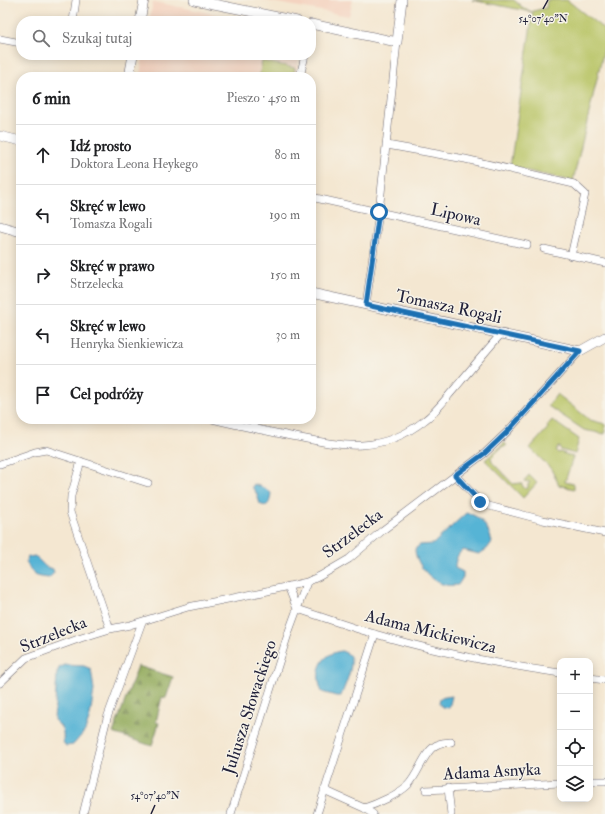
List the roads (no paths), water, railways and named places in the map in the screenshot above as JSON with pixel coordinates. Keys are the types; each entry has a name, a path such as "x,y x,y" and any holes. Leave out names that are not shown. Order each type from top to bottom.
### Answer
{"street":[{"path":"74,16 76,0"},
{"path":"141,16 144,0"},
{"path":"194,0 219,2 276,16"},
{"path":"366,305 379,212 402,0"},
{"path":"316,26 397,42"},
{"path":"0,39 16,42"},
{"path":"130,72 132,60"},
{"path":"301,72 304,60"},
{"path":"0,136 16,139"},
{"path":"387,144 465,159 507,170 574,184 584,194 572,256"},
{"name":"Lipowa","path":"316,198 526,245"},
{"path":"0,226 16,231"},
{"path":"544,249 605,263"},
{"name":"Tomasza Rogali","path":"316,294 580,351"},
{"path":"235,424 326,443 350,446 372,445 392,439 408,431 438,408 501,334"},
{"name":"Strzelecka","path":"0,683 26,658 110,629 142,622 188,606 307,582 349,559 383,530 485,453 507,432 580,351 605,337"},
{"path":"253,424 253,428"},
{"path":"0,464 35,452 46,450 148,483"},
{"path":"80,461 71,496 70,512 110,629"},
{"path":"455,475 480,502 489,506 543,520 605,533"},
{"name":"Juliusza Słowackiego","path":"231,814 307,582"},
{"path":"288,586 297,609"},
{"name":"Adama Mickiewicza","path":"297,609 375,634 440,651 557,672"},
{"path":"83,814 107,718 142,622"},
{"path":"317,814 375,634"},
{"path":"593,678 605,680"},
{"path":"364,808 376,804 406,787 415,777 426,754 438,744 451,742"},
{"path":"593,781 605,780"},
{"name":"Adama Asnyka","path":"426,790 557,783"},
{"path":"448,788 451,814"},
{"path":"324,790 364,808 373,814"}],"water":[{"path":"254,484 271,493 267,505 265,506 260,504 257,494 252,487"},
{"path":"466,513 471,514 484,523 492,542 487,549 479,554 463,550 457,558 455,568 463,572 463,577 458,585 446,585 435,580 425,571 418,560 415,549 420,545 433,544"},
{"path":"35,556 46,567 53,569 54,573 49,578 37,576 31,570 26,562 28,557"},
{"path":"342,651 350,657 351,668 341,696 322,692 319,678 321,665 328,656"},
{"path":"65,665 84,666 91,669 94,690 90,716 85,731 73,745 66,746 63,742 62,730 54,720 57,673 59,668"},
{"path":"452,696 449,708 442,707 439,703 440,698"}]}
